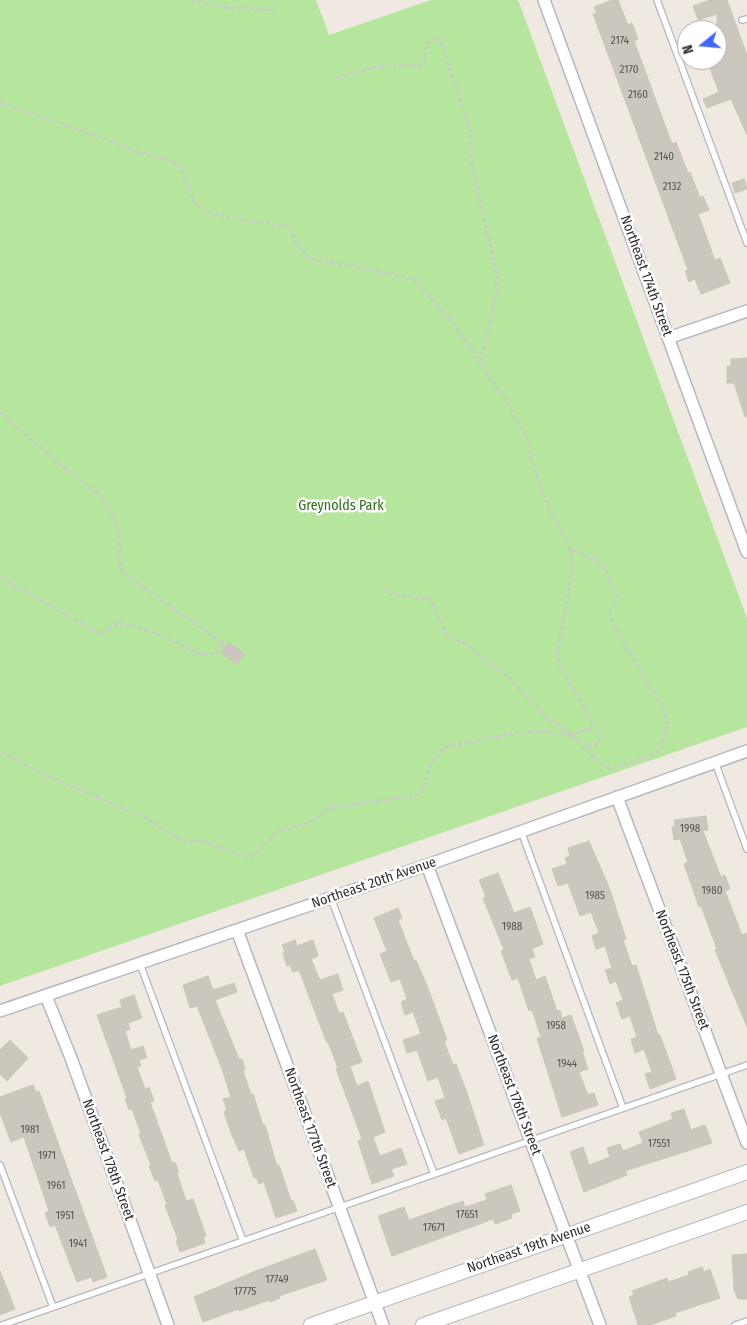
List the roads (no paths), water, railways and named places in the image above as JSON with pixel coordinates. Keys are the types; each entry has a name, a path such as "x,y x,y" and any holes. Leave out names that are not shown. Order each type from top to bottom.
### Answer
{"street":[{"name":"Northeast 174th Street","path":"544,0 747,552"},
{"path":"668,338 747,311"},
{"name":"Northeast 20th Avenue","path":"0,1011 427,865 747,751"},
{"name":"Northeast 175th Street","path":"617,797 747,1143"},
{"name":"Northeast 176th Street","path":"427,865 600,1325"},
{"name":"Northeast 177th Street","path":"237,930 383,1325"},
{"name":"Northeast 178th Street","path":"46,996 71,1058 168,1325"},
{"name":"Northeast 19th Avenue","path":"311,1325 747,1172"},
{"path":"423,1325 747,1212"}],"lane":[{"path":"657,0 747,243"},
{"path":"715,762 747,849"},
{"path":"521,832 623,1108"},
{"path":"331,898 434,1174"},
{"path":"140,964 243,1241"},
{"path":"2,1325 747,1065"},
{"path":"0,1166 53,1307"},
{"path":"734,1325 747,1321"}],"park label":[{"name":"Greynolds Park","path":"341,506"}]}
